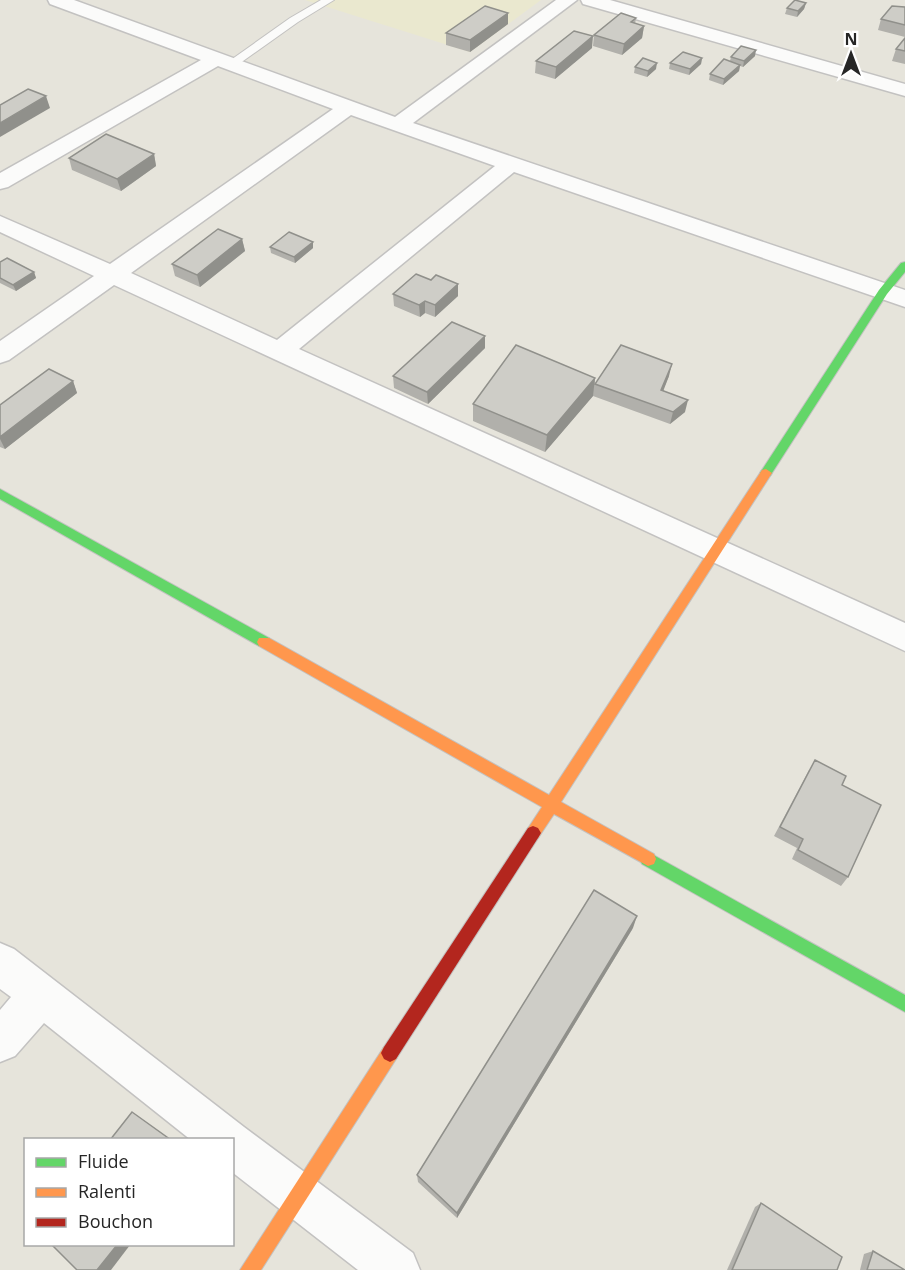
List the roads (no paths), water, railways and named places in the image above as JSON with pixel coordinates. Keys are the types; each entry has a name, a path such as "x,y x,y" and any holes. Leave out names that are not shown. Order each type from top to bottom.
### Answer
{"street":[{"path":"57,0 397,125 781,255 894,296"},
{"path":"91,14 119,0"},
{"path":"397,125 568,0"},
{"path":"590,0 905,90"},
{"path":"0,183 224,61"},
{"path":"0,354 350,107"},
{"path":"280,351 512,163"},
{"path":"0,223 905,638"},
{"path":"250,1270 717,552 894,296 905,265"},
{"path":"0,493 905,1004"},
{"path":"0,963 224,1138"},
{"path":"0,1041 41,995"},
{"path":"234,1146 396,1270"}],"lane":[{"path":"224,61 329,0"}]}
